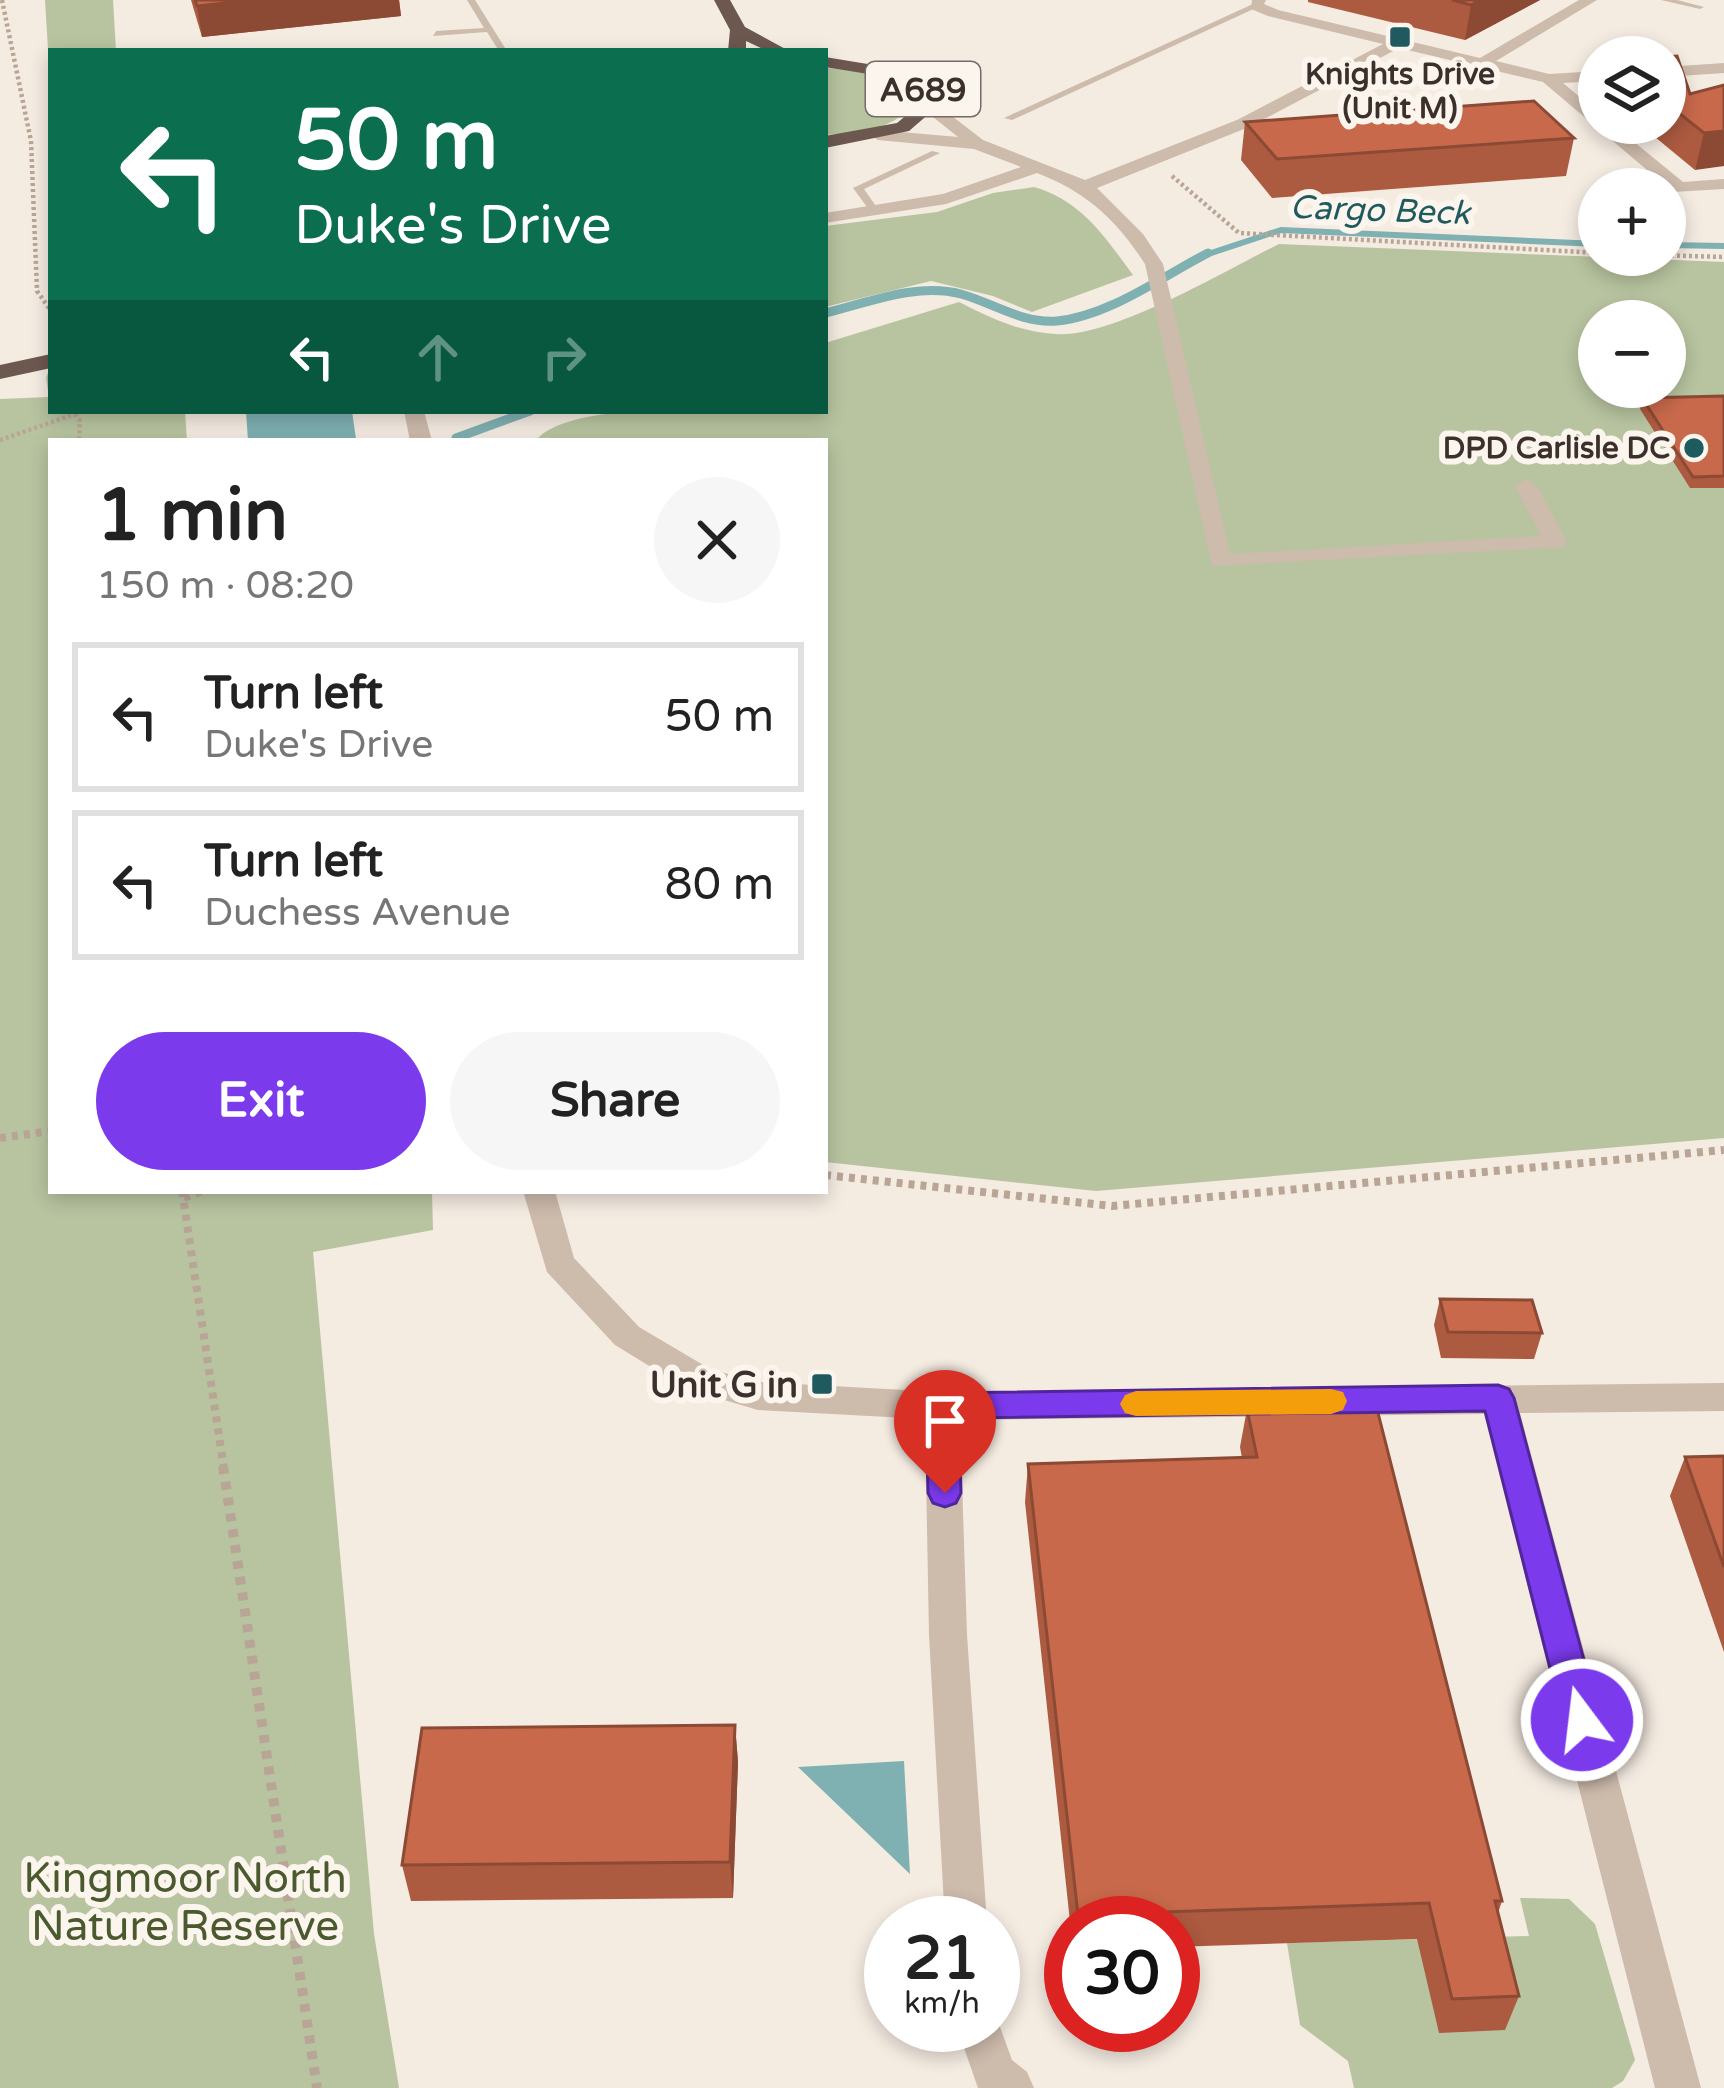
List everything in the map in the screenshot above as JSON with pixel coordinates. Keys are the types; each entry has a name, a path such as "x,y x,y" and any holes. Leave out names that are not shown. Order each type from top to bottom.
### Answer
{"highway":[{"path":"722,0 738,30 737,48"},
{"path":"738,30 774,48"},
{"name":"A689","path":"828,62 898,74 928,94 929,106 921,117 878,135 828,144"},
{"path":"0,372 48,362"}],"street":[{"path":"1480,64 1590,0"},
{"path":"1258,3 1480,64 1549,79 1578,77"},
{"path":"1085,186 1157,163 1323,86 1394,44"},
{"path":"1686,71 1724,68"},
{"path":"1549,79 1578,103"},
{"path":"929,106 977,144 1085,186 1121,220 1158,275 1220,561 1556,542 1526,486"},
{"path":"878,135 933,146 977,144"},
{"path":"1626,144 1679,188 1724,184"},
{"path":"828,217 946,199 1035,168"},
{"path":"540,1194 559,1263 627,1336 698,1379 758,1396 942,1406 1724,1397"},
{"path":"1498,1398 1678,2088"},
{"path":"942,1406 948,1635 964,1896"},
{"path":"987,2052 995,2074 1011,2088"}],"lane":[{"path":"471,0 501,48"},
{"path":"1665,0 1700,7"},
{"path":"1009,118 1258,3"},
{"path":"436,34 486,30"},
{"path":"873,209 858,188 933,146"}],"path":[{"path":"2,0 31,140 37,291 48,307"},
{"path":"1157,163 1239,232 1578,252"},
{"path":"1686,256 1724,257"},
{"path":"0,440 69,414"},
{"path":"0,1138 48,1131"},
{"path":"828,1175 1112,1206 1724,1150"},
{"path":"183,1194 317,2088"}],"green space":[{"path":"45,0 113,0 116,48 48,50"},
{"path":"828,68 881,76 910,93 912,105 904,114 860,131 828,135"},
{"path":"1034,187 1066,201 1102,234 1133,275 1032,312 993,296 931,281 828,306 828,226 937,212 993,193"},
{"path":"1279,244 1578,256 1578,276 1686,276 1686,260 1724,262 1724,1138 1096,1191 828,1162 828,438 540,438 555,427 610,414 828,414 828,342 959,302 994,319 1055,334 1079,333 1137,315"},
{"name":"Kingmoor North Nature Reserve","path":"48,397 48,414 185,414 187,438 48,438 48,1194 432,1194 433,1230 313,1252 374,1934 399,2088 0,2088 0,399"},
{"path":"1520,1898 1569,1899 1595,1924 1635,2060 1623,2081 1612,2088 1354,2088 1348,2061 1300,2025 1287,1943 1529,1936"}],"water":[{"path":"246,414 352,414 356,438 248,438"},
{"path":"904,1761 910,1874 798,1767"}],"building":[{"path":"195,0 253,0 197,6"},
{"path":"1686,82 1690,94 1724,85 1724,131 1704,133 1686,119"},
{"path":"1534,101 1574,138 1277,159 1245,122"},
{"name":"DPD Carlisle DC","path":"1724,396 1724,476 1693,477 1648,408 1686,408 1686,397"},
{"path":"1440,1299 1532,1300 1542,1333 1448,1332"},
{"path":"1376,1405 1502,1901 1495,1901 1519,1996 1452,1999 1429,1903 1200,1911 1200,1896 1076,1896 1028,1464 1257,1457 1247,1409"},
{"path":"1724,1456 1724,1567 1685,1457"},
{"path":"735,1725 730,1862 402,1865 422,1728"}],"waterway":[{"name":"Cargo Beck","path":"1203,256 1281,230 1578,243"},
{"name":"Cargo Beck","path":"1686,245 1724,246"},
{"name":"Cargo Beck","path":"1203,256 1208,253"},
{"name":"Cargo Beck","path":"828,312 927,290 961,294 1044,321 1077,318 1116,303 1203,256"},
{"name":"Cargo Beck","path":"456,438 522,414"}],"slow traffic":[{"path":"1136,1404 1331,1401"}],"place":[{"name":"Knights Drive (Unit M)","path":"1400,37"},
{"name":"DPD Carlisle DC","path":"1694,448"},
{"name":"Unit G in","path":"822,1384"}],"route":[{"path":"945,1493 942,1406 1498,1398 1582,1720"}]}
